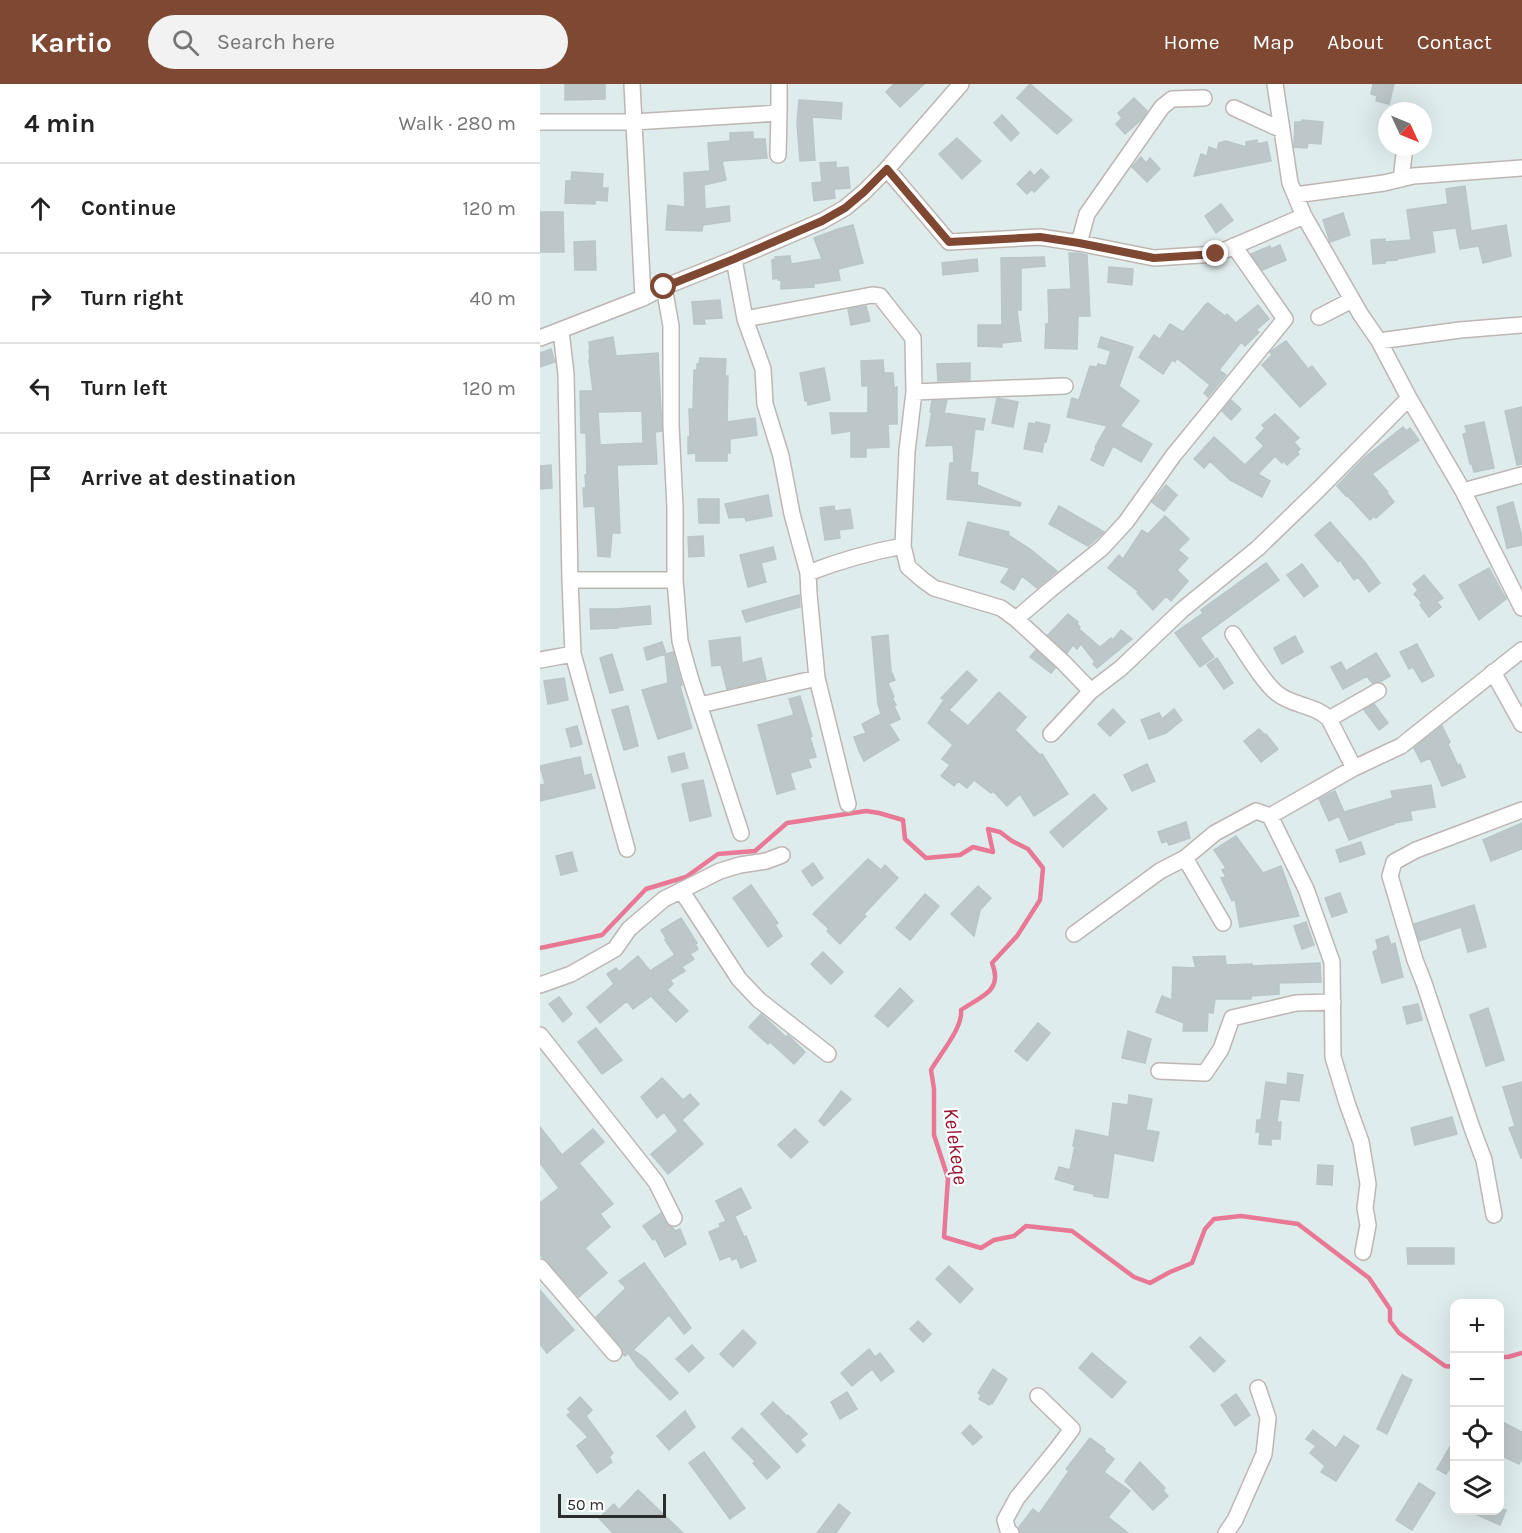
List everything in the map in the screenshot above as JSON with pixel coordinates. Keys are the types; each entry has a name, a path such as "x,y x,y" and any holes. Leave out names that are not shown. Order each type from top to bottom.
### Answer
{"street":[{"path":"632,84 643,298"},
{"path":"778,155 779,84"},
{"path":"540,338 643,298 664,287 822,221 845,208 887,169 944,90 961,84"},
{"path":"1275,84 1290,183 1304,216 1352,300 1379,341 1463,491 1522,608"},
{"path":"1079,243 1087,214 1162,107 1172,99 1204,98"},
{"path":"1234,108 1282,130"},
{"path":"540,122 633,122 779,112"},
{"path":"1401,179 1404,156"},
{"path":"1295,195 1413,176 1522,168"},
{"path":"887,169 949,242 1040,237 1154,258 1216,254 1304,216"},
{"path":"1016,619 1102,549 1126,522 1173,456 1285,319 1234,246"},
{"path":"734,259 745,319 763,369 765,404 781,456 792,514 808,573 817,678 848,804"},
{"path":"664,287 670,326 675,580 680,641 741,833"},
{"path":"745,319 872,296 880,297 913,338 914,392 907,451 903,546 908,567 934,588 1001,608 1063,662 1091,691"},
{"path":"1319,317 1352,300"},
{"path":"1379,341 1460,330 1522,325"},
{"path":"561,331 566,374 573,654 627,849"},
{"path":"914,392 1065,386"},
{"path":"1051,734 1091,691 1121,668 1189,604 1258,548 1409,398"},
{"path":"1463,491 1522,475"},
{"path":"808,573 872,552 903,546"},
{"path":"570,580 675,580"},
{"path":"1233,634 1276,693 1288,701 1324,714 1329,719 1354,768"},
{"path":"1270,816 1354,768 1401,746 1522,650"},
{"path":"540,660 573,654"},
{"path":"1493,672 1522,724"},
{"path":"700,705 817,678"},
{"path":"1329,719 1378,691"},
{"path":"1494,1215 1484,1160 1415,960 1390,876 1394,862 1416,850 1522,810"},
{"path":"1074,934 1160,871 1185,858 1215,833 1256,811 1270,816 1306,889 1332,963 1333,1057 1361,1142 1368,1184 1365,1208 1368,1225 1363,1252"},
{"path":"540,985 571,974 615,949 630,929 664,899 720,872 782,855"},
{"path":"1185,858 1223,923"},
{"path":"681,890 739,979 759,1000 828,1054"},
{"path":"1159,1071 1205,1073 1221,1049 1232,1018 1296,1003 1333,1002"},
{"path":"540,1035 656,1182 674,1218"},
{"path":"540,1267 614,1353"},
{"path":"1226,1533 1264,1454 1268,1418 1258,1388"},
{"path":"1011,1533 1005,1520 1017,1498 1072,1429 1038,1396"}],"building":[{"path":"565,84 605,84 605,99 565,100"},
{"path":"894,84 924,84 900,107 886,92"},
{"path":"1030,84 1072,120 1057,134 1017,98"},
{"path":"1373,84 1394,84 1390,102 1376,101 1377,96 1371,94"},
{"path":"1134,98 1147,111 1143,118 1125,134 1116,124 1122,118 1118,113"},
{"path":"799,100 842,103 841,119 812,117 815,160 800,161 797,123"},
{"path":"1002,115 1019,133 1011,141 994,123"},
{"path":"1302,120 1323,122 1321,144 1308,143 1307,148 1294,147 1295,122 1302,122"},
{"path":"753,132 753,139 765,139 767,158 722,161 726,180 704,185 705,209 729,206 730,221 703,225 702,231 666,230 668,205 685,207 684,173 710,171 708,143 730,141 730,133"},
{"path":"957,138 981,161 962,179 939,154"},
{"path":"1257,140 1258,144 1267,142 1271,161 1194,176 1201,154 1207,156 1209,147 1217,150 1219,143 1226,141 1246,147 1246,142"},
{"path":"1141,157 1146,163 1150,158 1160,169 1147,182 1132,167"},
{"path":"836,162 836,168 848,167 850,188 834,189 835,198 814,201 812,183 822,182 820,163"},
{"path":"1041,169 1049,177 1034,192 1032,189 1027,194 1017,184 1030,171 1034,176"},
{"path":"572,172 603,174 602,188 608,188 607,201 595,200 595,204 565,203 566,181 571,181"},
{"path":"1465,186 1471,231 1506,225 1511,256 1483,263 1479,246 1460,249 1456,228 1432,231 1435,252 1373,264 1371,240 1385,239 1385,242 1411,240 1407,210 1448,204 1446,189"},
{"path":"1221,204 1233,220 1216,233 1205,216"},
{"path":"540,212 563,212 564,252 540,252"},
{"path":"1343,213 1350,235 1330,242 1323,220"},
{"path":"853,225 863,263 838,269 840,280 813,284 814,287 781,289 781,280 773,279 772,260 776,259 775,257 790,256 791,264 822,259 814,238"},
{"path":"595,241 596,270 575,270 574,242"},
{"path":"1280,245 1286,260 1262,270 1251,254 1270,246 1271,249"},
{"path":"1069,253 1087,255 1090,316 1078,316 1077,349 1045,348 1046,324 1049,324 1048,290 1071,289"},
{"path":"1044,257 1045,266 1021,268 1021,310 1017,310 1021,341 1002,343 1002,347 978,346 978,325 1002,325 1001,258"},
{"path":"977,259 978,271 943,275 942,263"},
{"path":"1109,267 1133,269 1132,285 1108,282"},
{"path":"720,300 722,318 704,319 705,324 694,324 692,302"},
{"path":"1208,303 1225,316 1227,314 1236,323 1258,305 1269,319 1256,330 1259,332 1245,346 1241,342 1219,370 1226,375 1208,397 1204,393 1210,385 1177,358 1175,362 1172,360 1163,374 1139,357 1154,335 1160,339 1170,324 1183,332"},
{"path":"866,306 870,321 851,325 848,309"},
{"path":"613,337 616,356 658,353 662,431 655,432 657,464 617,465 620,533 612,533 610,557 598,556 595,506 584,507 583,488 586,488 585,475 587,475 586,433 581,433 580,391 593,391 589,342","holes":["642,411 643,443 600,445 598,412"]},
{"path":"1101,337 1133,347 1119,386 1139,401 1120,426 1152,444 1141,462 1113,446 1103,466 1091,460 1095,447 1107,426 1067,417 1072,398 1079,400 1090,366 1097,367 1098,364 1106,366 1111,351 1098,347"},
{"path":"1286,341 1308,369 1312,366 1326,384 1300,407 1262,365 1272,355 1270,352"},
{"path":"551,349 555,362 540,367 540,353"},
{"path":"700,358 726,359 727,422 755,418 757,435 730,439 730,453 727,453 727,461 696,461 696,453 688,454 689,409 693,409 694,370 697,370"},
{"path":"883,360 884,373 893,373 894,388 897,387 897,424 888,424 889,447 866,448 866,457 851,457 851,431 832,434 830,413 868,413 868,386 862,386 861,361"},
{"path":"970,363 970,380 938,381 937,364"},
{"path":"824,368 830,400 808,405 807,400 805,401 800,373"},
{"path":"997,398 1018,402 1013,427 992,423"},
{"path":"947,400 944,413 985,419 983,430 975,429 970,472 978,473 977,485 1021,503 1020,506 947,499 950,463 954,463 953,445 926,446 932,401"},
{"path":"1231,400 1241,409 1231,420 1222,411"},
{"path":"1522,407 1522,464 1517,465 1505,411"},
{"path":"1275,414 1299,438 1294,442 1300,449 1297,452 1299,454 1287,465 1275,456 1258,474 1270,481 1262,497 1230,480 1210,461 1204,468 1194,459 1214,437 1245,465 1264,446 1256,438 1265,428 1262,425"},
{"path":"1036,422 1050,425 1042,452 1024,449 1029,423 1035,424"},
{"path":"1484,422 1494,468 1474,472 1463,434 1467,433 1465,426"},
{"path":"1403,427 1406,431 1410,428 1419,440 1372,474 1394,502 1376,518 1374,516 1370,520 1337,486 1364,458"},
{"path":"551,465 552,488 540,489 540,466"},
{"path":"1166,485 1177,495 1164,511 1152,502"},
{"path":"768,495 772,516 746,521 745,517 729,518 725,504"},
{"path":"698,499 719,499 719,523 699,523"},
{"path":"1513,502 1522,545 1507,548 1497,507"},
{"path":"834,506 835,511 850,509 853,528 839,530 840,538 825,540 820,508"},
{"path":"1059,506 1104,532 1088,546 1049,524"},
{"path":"1165,516 1189,539 1178,550 1188,558 1177,570 1188,581 1171,601 1166,596 1153,610 1137,593 1139,592 1108,568 1119,555 1123,559 1142,530 1148,534"},
{"path":"968,522 1009,532 1008,535 1057,571 1037,588 1022,576 1014,590 1001,582 1010,568 959,555"},
{"path":"1330,522 1380,583 1369,592 1358,577 1354,580 1340,560 1338,562 1315,535"},
{"path":"703,536 704,556 689,557 688,537"},
{"path":"773,547 776,559 761,563 766,582 748,587 740,555"},
{"path":"1266,563 1279,580 1200,638 1214,657 1200,667 1175,633 1203,613 1201,610"},
{"path":"1302,564 1318,586 1304,597 1287,575"},
{"path":"1489,568 1506,599 1479,620 1459,585"},
{"path":"1424,575 1443,598 1437,602 1441,607 1429,617 1414,594 1418,590 1413,584"},
{"path":"799,595 800,607 746,622 742,611"},
{"path":"650,606 651,624 591,629 590,609"},
{"path":"1068,614 1078,622 1079,629 1100,647 1111,638 1113,640 1121,630 1132,639 1097,668 1081,644 1077,649 1073,645 1067,653 1048,635"},
{"path":"888,635 891,671 895,680 888,683 900,719 889,724 899,740 864,761 854,737 866,733 862,724 881,714 878,704 872,637"},
{"path":"1295,636 1303,652 1282,664 1274,648"},
{"path":"740,637 742,663 761,658 766,680 727,689 721,665 712,666 709,641"},
{"path":"662,642 666,654 673,652 692,728 658,739 642,690 668,683 665,654 647,660 644,648"},
{"path":"1417,644 1434,676 1422,682 1413,667 1409,669 1400,652"},
{"path":"1036,650 1055,668 1051,673 1030,657"},
{"path":"1376,653 1390,676 1380,682 1372,683 1367,676 1343,689 1331,667 1341,662 1346,671"},
{"path":"612,654 623,690 610,693 600,658"},
{"path":"1217,658 1233,683 1224,689 1207,665"},
{"path":"967,671 977,680 949,710 968,726 999,692 1026,717 1015,730 1040,755 1042,754 1068,794 1034,816 1020,794 1007,806 993,791 991,793 974,780 967,788 958,781 954,786 941,776 950,765 942,759 953,745 928,723 947,696 941,698"},
{"path":"564,678 568,700 548,704 544,681"},
{"path":"800,696 816,757 808,759 811,767 790,773 795,789 777,794 758,725 794,715 789,699"},
{"path":"1374,704 1388,723 1379,730 1364,710"},
{"path":"628,706 638,746 624,750 612,710"},
{"path":"1113,709 1125,722 1110,736 1098,724"},
{"path":"1174,709 1182,720 1166,733 1149,739 1141,720 1159,713 1162,719"},
{"path":"577,726 582,744 571,747 566,729"},
{"path":"1442,726 1450,742 1448,744 1465,777 1442,786 1430,758 1421,762 1414,748"},
{"path":"1259,729 1278,749 1261,762 1244,741"},
{"path":"684,753 688,768 672,772 668,757"},
{"path":"580,757 584,776 591,774 595,788 540,801 540,785 545,784 540,766"},
{"path":"1147,764 1155,781 1132,791 1124,775"},
{"path":"703,780 711,816 690,821 682,784"},
{"path":"1431,785 1435,807 1410,811 1412,820 1394,823 1349,840 1339,816 1329,821 1319,799 1335,791 1344,812 1393,798 1391,791"},
{"path":"1094,794 1107,809 1063,847 1050,832"},
{"path":"1186,822 1190,838 1169,845 1167,841 1162,843 1158,832"},
{"path":"1522,823 1522,849 1491,861 1483,840"},
{"path":"1236,836 1263,873 1281,866 1299,916 1240,927 1235,899 1232,901 1221,878 1226,877 1222,870 1226,868 1214,850"},
{"path":"1361,842 1365,854 1340,862 1336,850"},
{"path":"572,852 577,871 561,875 556,856"},
{"path":"868,859 881,870 885,865 898,878 840,944 827,931 829,929 813,914"},
{"path":"813,863 823,878 812,886 802,871"},
{"path":"751,885 778,923 775,925 782,936 768,947 733,898"},
{"path":"978,886 991,898 980,910 974,936 951,914"},
{"path":"1340,893 1347,912 1332,917 1325,898"},
{"path":"925,894 939,906 910,940 896,928"},
{"path":"1474,905 1486,947 1468,952 1461,927 1419,941 1414,924"},
{"path":"681,918 697,943 695,944 698,949 690,954 694,959 682,967 685,971 670,980 673,984 667,990 688,1011 676,1022 651,996 633,1009 627,1001 600,1023 587,1007 614,984 607,974 616,968 619,972 638,956 650,971 675,955 661,930"},
{"path":"1306,922 1314,945 1302,949 1294,926"},
{"path":"1388,936 1391,945 1395,943 1403,977 1382,983 1373,952 1378,949 1376,940"},
{"path":"823,952 843,972 831,984 811,964"},
{"path":"1225,956 1226,965 1320,963 1321,982 1279,983 1279,994 1251,996 1251,999 1215,999 1213,1013 1208,1012 1207,1031 1183,1031 1184,1023 1156,1012 1162,996 1172,1000 1173,967 1196,968 1193,957"},
{"path":"900,988 913,1001 888,1027 875,1016"},
{"path":"559,997 572,1014 563,1022 549,1004"},
{"path":"1418,1004 1422,1020 1407,1024 1403,1007"},
{"path":"1488,1008 1504,1060 1486,1066 1470,1015"},
{"path":"761,1014 805,1052 794,1064 749,1027"},
{"path":"1038,1023 1050,1033 1027,1061 1015,1051"},
{"path":"596,1028 622,1060 602,1074 578,1042"},
{"path":"1128,1031 1151,1039 1145,1063 1122,1058"},
{"path":"1288,1073 1303,1075 1299,1101 1280,1099 1277,1122 1281,1122 1280,1139 1271,1139 1271,1145 1259,1144 1260,1132 1256,1132 1257,1120 1261,1120 1266,1082 1287,1085"},
{"path":"662,1078 683,1100 690,1094 699,1104 682,1120 703,1144 668,1174 651,1154 678,1131 664,1112 657,1118 641,1097"},
{"path":"1522,1082 1521,1158 1509,1128 1515,1126 1503,1087"},
{"path":"841,1091 851,1099 824,1126 819,1121"},
{"path":"1129,1095 1152,1099 1146,1130 1159,1132 1153,1161 1114,1153 1108,1198 1074,1190 1075,1185 1055,1179 1059,1167 1070,1170 1076,1130 1109,1137 1113,1103 1128,1105"},
{"path":"1452,1117 1457,1134 1415,1145 1411,1128"},
{"path":"540,1127 562,1155 593,1129 604,1142 579,1163 613,1204 600,1214 610,1227 585,1248 607,1273 579,1297 540,1255 540,1203 559,1188 540,1163"},
{"path":"795,1129 808,1142 791,1158 778,1145"},
{"path":"1318,1165 1333,1166 1332,1185 1317,1184"},
{"path":"741,1188 751,1208 726,1221 716,1201"},
{"path":"661,1213 668,1226 675,1231 680,1229 686,1244 665,1257 655,1238 653,1240 643,1226"},
{"path":"735,1217 756,1261 741,1268 737,1258 732,1260 730,1256 720,1260 709,1232 721,1227 719,1224"},
{"path":"1407,1248 1454,1248 1454,1264 1408,1264"},
{"path":"644,1263 691,1328 684,1334 669,1315 633,1350 645,1358 678,1393 670,1400 637,1366 628,1353 625,1356 623,1354 621,1347 596,1317 626,1288 619,1281"},
{"path":"949,1266 973,1289 960,1303 936,1279"},
{"path":"540,1290 574,1330 547,1353 540,1344"},
{"path":"918,1321 931,1334 923,1342 910,1329"},
{"path":"743,1330 756,1343 733,1367 720,1354"},
{"path":"1200,1337 1225,1361 1214,1372 1190,1347"},
{"path":"692,1345 704,1358 689,1372 676,1359"},
{"path":"869,1349 875,1357 880,1353 894,1371 881,1381 872,1369 852,1386 841,1373"},
{"path":"1092,1353 1126,1382 1112,1398 1079,1368"},
{"path":"993,1369 1007,1379 992,1404 989,1405 979,1399 981,1395 978,1393"},
{"path":"1402,1375 1412,1380 1387,1434 1377,1429"},
{"path":"847,1392 857,1409 840,1419 831,1402"},
{"path":"1236,1394 1250,1415 1235,1426 1221,1405"},
{"path":"580,1397 592,1410 586,1416 613,1453 609,1457 612,1462 597,1473 577,1446 588,1437 567,1415 571,1412 568,1409"},
{"path":"773,1402 807,1434 800,1440 805,1445 797,1453 761,1414"},
{"path":"685,1411 695,1427 669,1450 657,1436"},
{"path":"1504,1423 1522,1432 1522,1458 1519,1464 1504,1457"},
{"path":"970,1425 982,1437 973,1445 962,1433"},
{"path":"742,1428 780,1467 767,1479 753,1463 755,1461 732,1438"},
{"path":"1313,1430 1336,1448 1344,1436 1359,1446 1336,1481 1321,1472 1325,1466 1310,1453 1316,1446 1306,1439"},
{"path":"1090,1438 1114,1459 1104,1472 1130,1491 1108,1517 1128,1533 1020,1533 1019,1527 1033,1509 1039,1514 1069,1471 1066,1469"},
{"path":"1450,1447 1450,1468 1446,1474 1437,1469"},
{"path":"704,1452 745,1508 730,1519 689,1463"},
{"path":"1140,1462 1165,1488 1163,1490 1168,1496 1153,1510 1125,1481"},
{"path":"1419,1483 1435,1493 1412,1530 1396,1520"},
{"path":"638,1490 683,1533 613,1533 599,1518 614,1504 619,1510"},
{"path":"839,1504 850,1513 836,1533 817,1533"},
{"path":"1478,1515 1504,1515 1500,1525"}],"waterway":[{"name":"Kelekeqe","path":"540,948 602,935 646,889 686,877 718,854 755,851 787,823 866,811 879,813 903,820 905,839 926,858 960,855 973,847 993,852 988,829 1000,832 1028,849 1043,868 1040,900 1017,936 992,963 995,973 992,987 982,997 961,1010 955,1033 931,1070 934,1089 934,1135 948,1178 944,1237 981,1248 994,1240 1014,1236 1026,1226 1072,1231 1134,1277 1150,1283 1192,1263 1205,1229 1214,1219 1241,1216 1298,1224 1369,1278 1390,1309 1390,1321 1399,1333 1445,1366 1450,1367"},
{"name":"Kelekeqe","path":"1504,1357 1522,1353"}],"route":[{"path":"664,287 822,221 845,208 887,169 949,242 1040,237 1154,258 1216,254"}]}
